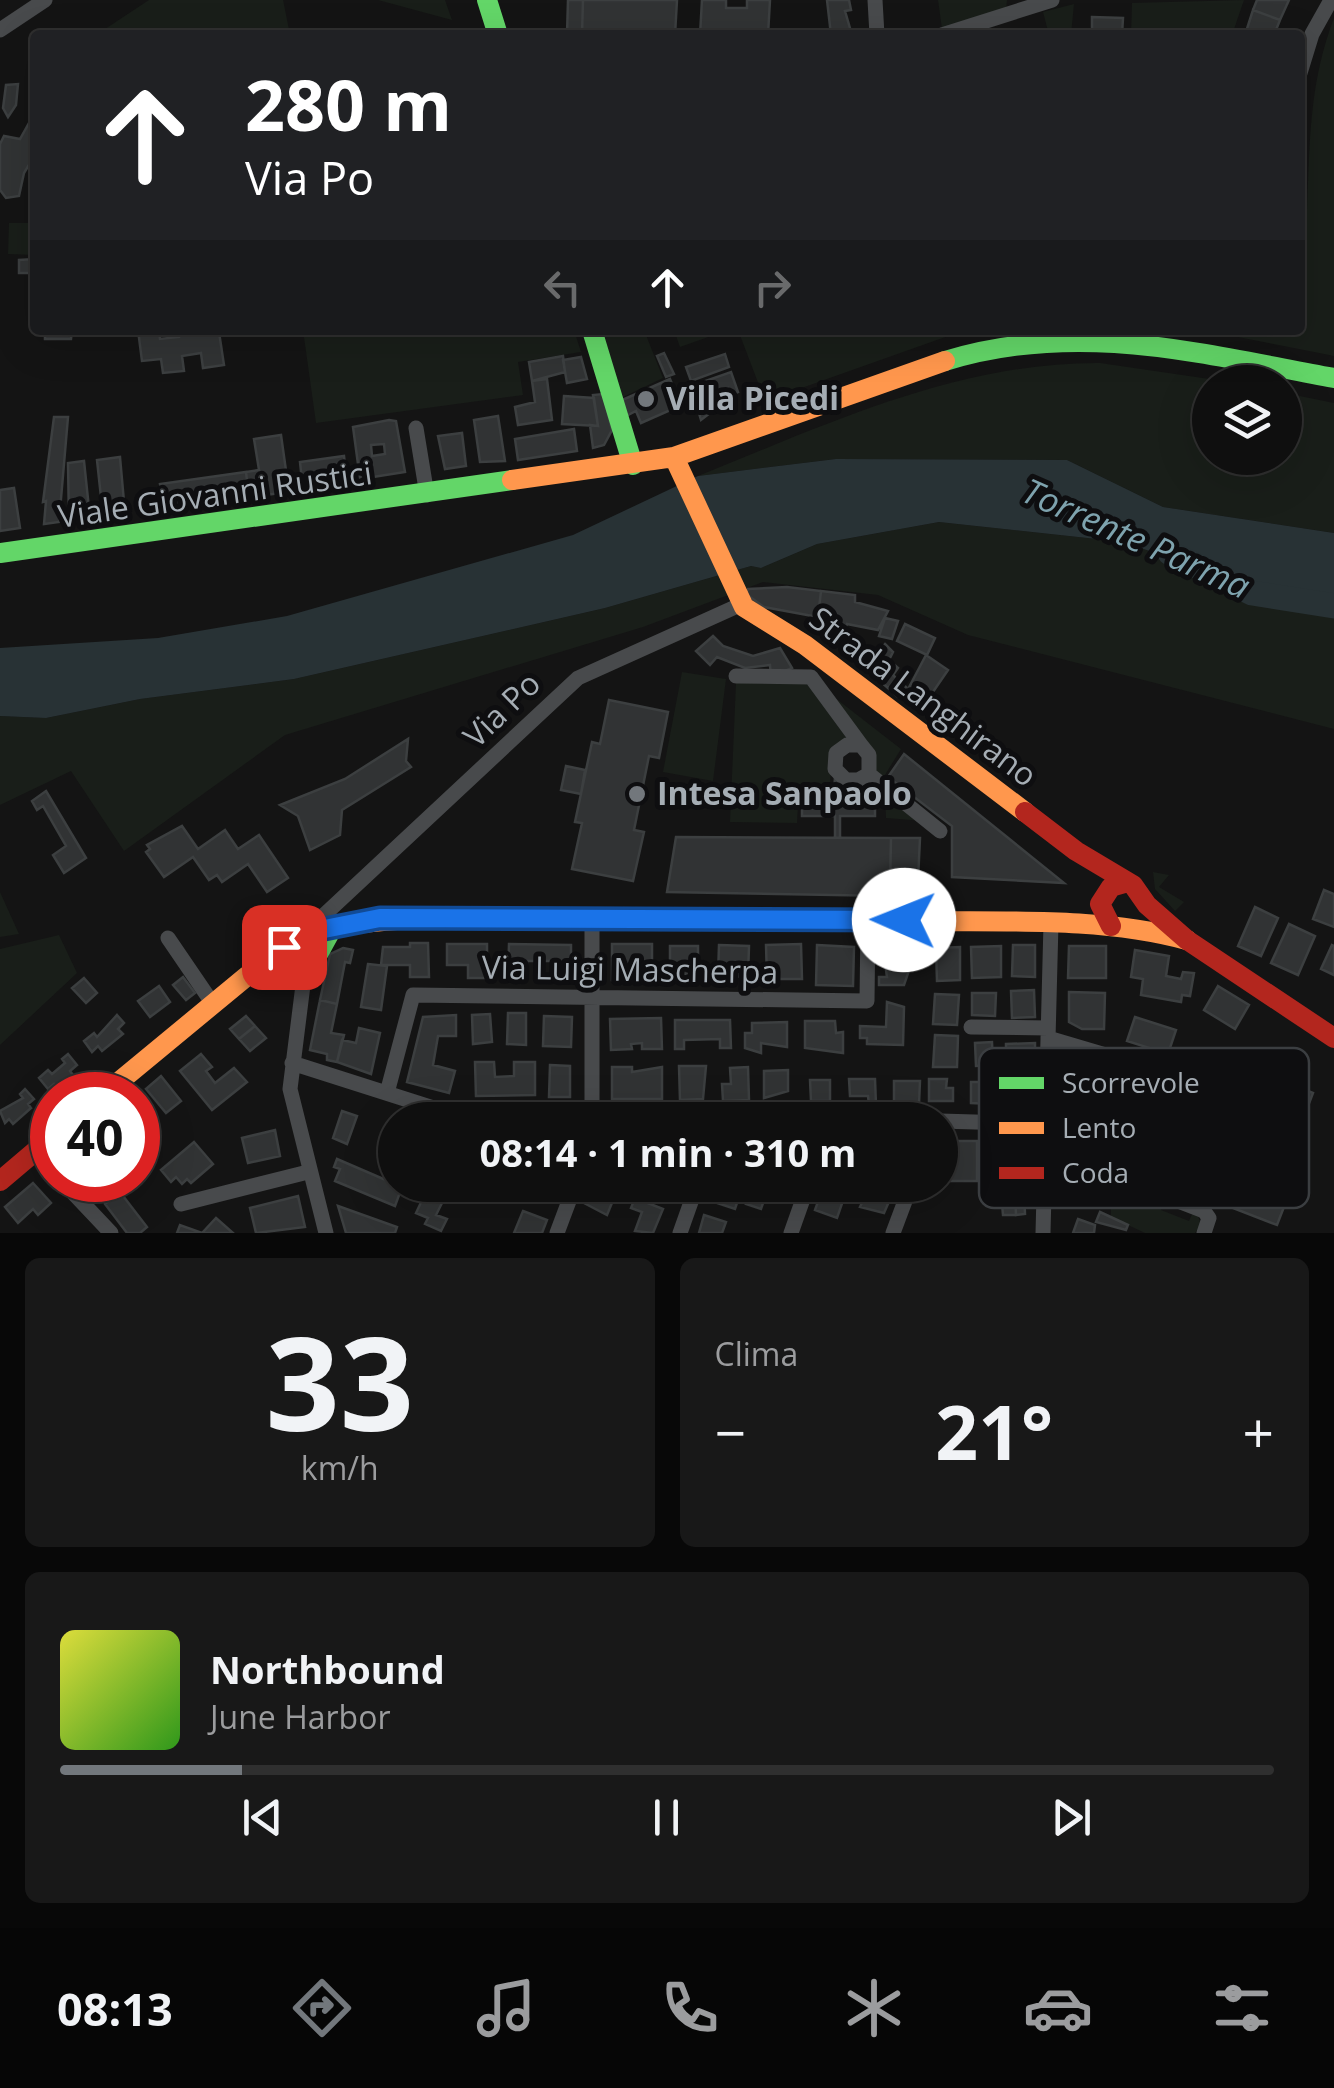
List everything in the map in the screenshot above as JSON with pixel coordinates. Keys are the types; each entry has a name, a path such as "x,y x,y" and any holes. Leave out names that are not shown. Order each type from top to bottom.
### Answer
{"street":[{"path":"0,30 45,0"},
{"path":"487,0 496,30"},
{"path":"875,0 878,30"},
{"path":"958,30 1052,0"},
{"path":"1305,57 1312,34 1331,0"},
{"path":"594,335 633,465"},
{"name":"Viale Giovanni Rustici","path":"4,555 674,457 873,382 980,350 1031,342 1130,341 1334,378"},
{"path":"416,428 427,495"},
{"path":"674,457 738,598"},
{"name":"Strada Langhirano","path":"738,598 1076,851 1142,892 1147,905 1188,940 1334,1038"},
{"name":"Via Po","path":"292,962 289,938 310,938 338,917 578,678 738,598"},
{"path":"736,676 811,678 870,755 868,774"},
{"path":"861,746 847,745 836,753 835,769 846,780 858,780 868,774"},
{"path":"868,774 940,831"},
{"name":"Strada Langhirano","path":"1076,851 1102,899 1111,926 1124,930 1136,926 1188,940"},
{"path":"1052,923 1125,883"},
{"path":"1136,926 1147,905"},
{"path":"338,917 868,920 1111,926"},
{"path":"592,920 592,1102"},
{"name":"Via Luigi Mascherpa","path":"387,1093 413,995 867,1001 868,920"},
{"path":"1048,1048 1052,923"},
{"path":"168,938 213,1004"},
{"name":"Via Po","path":"131,1072 247,976 292,962 316,963 310,938"},
{"path":"292,962 294,1118 326,1233"},
{"path":"972,1027 1048,1033 1089,1048"},
{"path":"292,1063 415,1102"},
{"path":"0,1182 30,1156"},
{"path":"181,1204 308,1172"},
{"path":"81,1202 110,1233"},
{"path":"556,1233 568,1202"},
{"path":"680,1233 691,1202"},
{"path":"791,1233 802,1202"},
{"path":"893,1233 905,1202"},
{"path":"1044,1233 1045,1208"},
{"path":"1196,1208 1209,1218 1204,1233"}],"shaded area":[{"path":"149,0 283,0 289,30 104,30"},
{"path":"378,0 445,0 452,20"},
{"path":"938,0 1007,0 1006,9 942,29"},
{"path":"1244,0 1234,30 1131,30 1132,3"},
{"path":"1074,4 1071,30 1048,30 1043,12"},
{"path":"1334,18 1334,356 1228,335 1305,335 1305,211 1310,136 1326,42"},
{"path":"9,223 30,223 30,255 8,254"},
{"path":"304,335 576,335 581,352 518,362 523,395 316,423"},
{"path":"646,335 663,378 621,398 603,336"},
{"path":"676,335 714,335 680,347"},
{"path":"740,335 951,335 765,401"},
{"path":"1100,363 1192,376 1192,475 1302,475 1302,396 1334,403 1334,533 1163,507 1067,460 836,459 698,476 894,400 996,373 1047,365"},
{"path":"939,522 1124,542 1334,617 1334,729 968,635 878,595 763,582 643,627 285,735 124,851 71,771 0,805 0,716 46,718 140,699 294,679 605,608 751,566 761,568 817,544"},
{"path":"682,672 726,679 713,781 663,772"},
{"path":"736,683 816,683 901,749 883,778 924,821 886,818 885,791 871,787 873,749 854,738 832,747 830,785 799,787 797,823 730,822"},
{"path":"1153,872 1169,875 1159,887 1184,902 1175,911 1155,889"},
{"path":"0,892 19,934 0,937"},
{"path":"59,935 77,973 0,1045 0,949"},
{"path":"1111,1208 1161,1208 1189,1221 1193,1212 1201,1226 1195,1233 1145,1233 1111,1217"}],"water":[{"path":"836,459 1067,460 1163,507 1334,533 1334,617 1124,542 939,522 817,544 761,568 751,566 605,608 294,679 140,699 46,718 0,716 0,648 158,638 287,616 573,535 698,476"}],"building":[{"path":"568,0 583,0 582,30 567,30"},
{"path":"583,0 677,0 675,30 582,30"},
{"path":"702,0 726,0 726,8 747,8 747,0 770,0 768,30 700,30"},
{"path":"827,0 849,0 851,10 845,11 851,30 830,30"},
{"path":"1257,0 1289,0 1280,20 1253,10"},
{"path":"1253,10 1280,20 1276,30 1247,30"},
{"path":"1092,17 1123,18 1122,30 1092,30"},
{"path":"18,84 16,105 8,117 3,108 6,85"},
{"path":"30,121 30,163 19,196 6,198 0,190 0,144 4,136 20,139"},
{"path":"30,259 30,273 19,273 19,260"},
{"path":"45,335 71,335 71,339 45,339"},
{"path":"139,335 160,335 160,339 219,335 224,365 203,368 201,353 182,356 184,371 163,373 161,359 142,361"},
{"path":"664,353 674,374 666,377 657,356"},
{"path":"725,354 729,367 691,381 686,367"},
{"path":"563,356 565,372 532,381 529,362"},
{"path":"581,357 587,379 567,383 563,360"},
{"path":"731,372 738,392 731,395 728,388 718,391 723,403 701,420 691,386"},
{"path":"547,379 552,420 518,425 515,407 535,402 532,381"},
{"name":"Villa Picedi","path":"670,379 675,391 666,396 673,409 641,423 636,411 626,416 620,401"},
{"path":"603,394 612,430 604,445 593,448 590,425 598,426 593,395"},
{"path":"564,396 594,398 598,426 562,424"},
{"path":"498,416 505,461 480,462 474,420"},
{"path":"54,417 68,417 59,522 44,524 46,501 43,502"},
{"path":"396,421 405,472 360,479 353,427","holes":["384,444 385,454 372,456 371,445"]},
{"path":"574,429 577,451 518,460 515,439"},
{"path":"462,433 466,466 445,469 438,436"},
{"path":"281,435 289,492 249,497 246,472 259,470 254,439"},
{"path":"344,456 347,484 303,490 300,462"},
{"path":"120,457 125,513 103,516 97,460"},
{"path":"84,461 90,518 69,522 68,463"},
{"path":"246,472 249,497 164,509 160,484"},
{"path":"14,488 20,528 0,531 0,490"},
{"path":"787,587 821,591 818,617 764,607 746,594 748,589"},
{"path":"821,591 855,595 855,602 888,611 878,630 847,624 842,636 828,633 831,618 818,617"},
{"path":"885,618 898,621 892,639 879,636"},
{"path":"905,624 935,638 927,655 897,641"},
{"path":"713,636 723,646 753,656 780,648 792,668 771,677 770,665 745,668 717,657 710,665 696,651"},
{"path":"885,644 893,652 889,660 898,668 893,675 897,679 888,688 865,668"},
{"path":"926,655 948,670 924,705 906,693"},
{"path":"897,679 906,687 897,696 888,688"},
{"path":"609,700 668,712 659,758 649,756 634,830 644,832 633,881 572,869 582,823 575,822 592,742 600,744"},
{"path":"408,739 406,761 411,767 342,810 340,835 310,850 298,816 280,805 345,779"},
{"path":"904,754 1064,883 952,877 952,826 888,777"},
{"path":"566,766 585,770 581,794 561,790"},
{"path":"835,777 838,793 875,794 875,816 840,816 840,838 835,838 835,816 802,816 802,793 834,793"},
{"path":"46,791 86,858 64,873 53,855 66,846 43,806 37,810 32,801"},
{"path":"182,826 198,849 225,830 238,849 259,835 288,878 267,892 248,864 222,882 217,875 209,880 193,857 164,877 146,852 150,849 147,845"},
{"path":"676,837 891,838 890,896 667,892"},
{"path":"891,838 920,838 918,880 890,880"},
{"path":"1324,890 1334,894 1334,927 1313,919"},
{"path":"1255,907 1278,918 1261,956 1238,946"},
{"path":"1289,924 1315,936 1298,975 1271,963"},
{"path":"410,943 428,943 429,977 410,977 410,965 381,965 383,947 410,947"},
{"path":"447,944 487,944 487,978 468,978 468,965 447,965"},
{"path":"509,944 571,945 571,977 554,977 554,961 527,961 527,977 508,977"},
{"path":"612,944 652,944 652,968 633,968 633,980 612,980"},
{"path":"801,944 802,979 767,979 766,945"},
{"path":"719,945 749,946 748,977 718,976"},
{"path":"817,945 854,947 853,986 816,985"},
{"path":"1013,945 1035,945 1035,977 1012,976"},
{"path":"670,946 698,946 698,974 679,975 679,981 670,981"},
{"path":"1001,946 1001,977 972,978 971,947"},
{"path":"1069,946 1106,946 1106,978 1068,978"},
{"path":"1334,946 1334,975 1321,969"},
{"path":"960,947 960,980 937,981 936,948"},
{"path":"343,948 353,950 350,963 345,962 337,1004 320,1000 330,954"},
{"path":"883,949 916,950 904,985 879,985 879,977 887,977"},
{"path":"1135,950 1169,956 1166,976 1181,979 1183,972 1194,973 1190,996 1182,995 1181,1002 1141,995 1143,979 1131,977"},
{"path":"368,964 387,966 381,1010 361,1007"},
{"path":"183,977 195,993 186,1000 173,985"},
{"path":"84,978 97,993 86,1003 72,988"},
{"path":"159,986 170,1002 150,1017 138,1001"},
{"path":"1218,986 1249,1005 1235,1029 1204,1010"},
{"path":"1034,990 1035,1017 1012,1018 1011,991"},
{"path":"1069,992 1105,993 1104,1029 1082,1029 1069,1022"},
{"path":"972,993 996,993 995,1016 972,1015"},
{"path":"935,994 959,995 957,1025 933,1024"},
{"path":"320,1000 337,1004 331,1033 344,1035 337,1062 327,1060 327,1054 310,1050"},
{"path":"887,1002 904,1007 903,1045 867,1044 867,1038 860,1038 860,1026 886,1027"},
{"path":"508,1013 526,1013 526,1045 507,1044"},
{"path":"490,1014 492,1042 473,1044 472,1015"},
{"path":"117,1015 124,1023 118,1029 123,1034 102,1051 98,1046 92,1052 84,1041 94,1033 97,1037"},
{"path":"456,1015 456,1036 438,1036 433,1065 455,1071 449,1093 407,1082 423,1017"},
{"path":"246,1016 255,1026 239,1039 230,1029"},
{"path":"544,1016 572,1017 571,1047 543,1046"},
{"path":"1135,1017 1176,1030 1170,1048 1149,1048 1127,1041"},
{"path":"661,1018 662,1049 642,1049 642,1043 631,1044 632,1049 611,1050 610,1019"},
{"path":"675,1020 730,1020 731,1048 720,1048 720,1039 684,1040 684,1049 675,1049"},
{"path":"805,1021 835,1021 836,1033 843,1032 843,1053 805,1048"},
{"path":"787,1022 787,1047 761,1043 761,1053 745,1048 745,1033 752,1033 752,1023"},
{"path":"255,1026 266,1038 250,1051 239,1039"},
{"path":"359,1028 380,1033 371,1074 337,1062 342,1040 356,1043"},
{"path":"935,1035 958,1036 957,1067 933,1067"},
{"path":"992,1042 992,1048 979,1048 979,1066 976,1066 975,1043"},
{"path":"1035,1043 1035,1048 1006,1048 1006,1044"},
{"path":"68,1054 77,1065 71,1072 54,1072 65,1063 62,1059"},
{"path":"201,1054 212,1067 206,1071 215,1083 234,1068 247,1082 212,1110 180,1071"},
{"path":"475,1062 494,1062 495,1077 514,1076 514,1062 535,1062 535,1095 476,1096"},
{"path":"550,1065 570,1066 570,1097 549,1097"},
{"path":"679,1066 706,1066 703,1099 680,1100"},
{"path":"612,1067 632,1067 632,1072 662,1067 662,1099 612,1099"},
{"path":"748,1067 749,1100 723,1101 722,1084 731,1084 730,1068"},
{"path":"788,1070 788,1091 764,1098 764,1071"},
{"path":"160,1077 181,1101 166,1113 160,1106"},
{"path":"849,1079 875,1079 876,1102 869,1102 868,1096 850,1096"},
{"path":"929,1079 947,1079 946,1088 953,1088 953,1101 929,1101"},
{"path":"810,1080 830,1080 830,1101 811,1101"},
{"path":"894,1081 920,1081 919,1102 894,1102"},
{"path":"971,1082 979,1082 979,1103 971,1103"},
{"path":"25,1089 30,1095 30,1109 13,1124 9,1119 5,1123 0,1111 23,1098 20,1094"},
{"path":"342,1111 357,1116 347,1144 333,1138"},
{"path":"275,1130 280,1156 248,1163 242,1138"},
{"path":"958,1141 977,1141 977,1181 958,1181"},
{"path":"194,1142 213,1164 191,1183 187,1179 182,1184 176,1177 171,1182 161,1170"},
{"path":"337,1159 378,1177 378,1199 335,1181 340,1169 334,1167"},
{"path":"30,1186 30,1202 51,1203 38,1215 33,1209 18,1223 5,1207"},
{"path":"298,1196 305,1227 256,1233 250,1208"},
{"path":"128,1202 147,1227 140,1233 127,1233 105,1204"},
{"path":"421,1202 439,1202 436,1215 447,1219 441,1231 425,1224 428,1218 416,1213"},
{"path":"582,1202 612,1202 607,1215"},
{"path":"633,1202 645,1202 663,1209 653,1233 635,1231 642,1212 631,1208"},
{"path":"714,1202 737,1202 735,1209"},
{"path":"747,1202 763,1202 761,1209"},
{"path":"818,1202 843,1202 837,1218 815,1210"},
{"path":"862,1202 889,1202 884,1213 860,1207"},
{"path":"338,1206 397,1227 395,1233 346,1233"},
{"path":"1002,1208 1016,1208 1016,1215 1003,1215"},
{"path":"1233,1208 1284,1208 1277,1225"},
{"path":"523,1211 547,1220 542,1233 514,1233"},
{"path":"1100,1212 1128,1225 1126,1230 1096,1222"},
{"path":"704,1215 726,1222 722,1233 699,1233"},
{"path":"216,1218 233,1233 202,1233"},
{"path":"1078,1219 1095,1225 1094,1233 1073,1233"},
{"path":"180,1225 202,1233 177,1233"}],"waterway":[{"name":"Torrente Parma","path":"1170,553 1252,593 1334,606"}],"traffic: fast":[{"path":"487,0 496,30"},
{"path":"594,335 633,465"},
{"path":"945,361 994,349 1092,342 1188,351 1334,378"},
{"path":"0,553 512,480"},
{"path":"263,971 288,964 299,970 311,967 334,925"}],"traffic: slow":[{"path":"512,480 674,457 945,361"},
{"path":"674,457 744,607 805,645 1025,812"},
{"path":"131,1072 247,976 283,952 289,938 372,922 514,919"},
{"path":"920,921 1089,924 1187,940"}],"traffic: jam":[{"path":"1025,812 1076,851 1133,885 1147,905 1187,940 1334,1038"},
{"path":"1111,926 1100,904 1111,887 1125,883"},
{"path":"514,919 920,921"},
{"path":"0,1181 30,1156"}],"place":[{"name":"Villa Picedi","path":"646,399"},
{"name":"Intesa Sanpaolo","path":"637,794"}],"route":[{"path":"284,947 289,938 299,933 380,918 904,920"}]}
